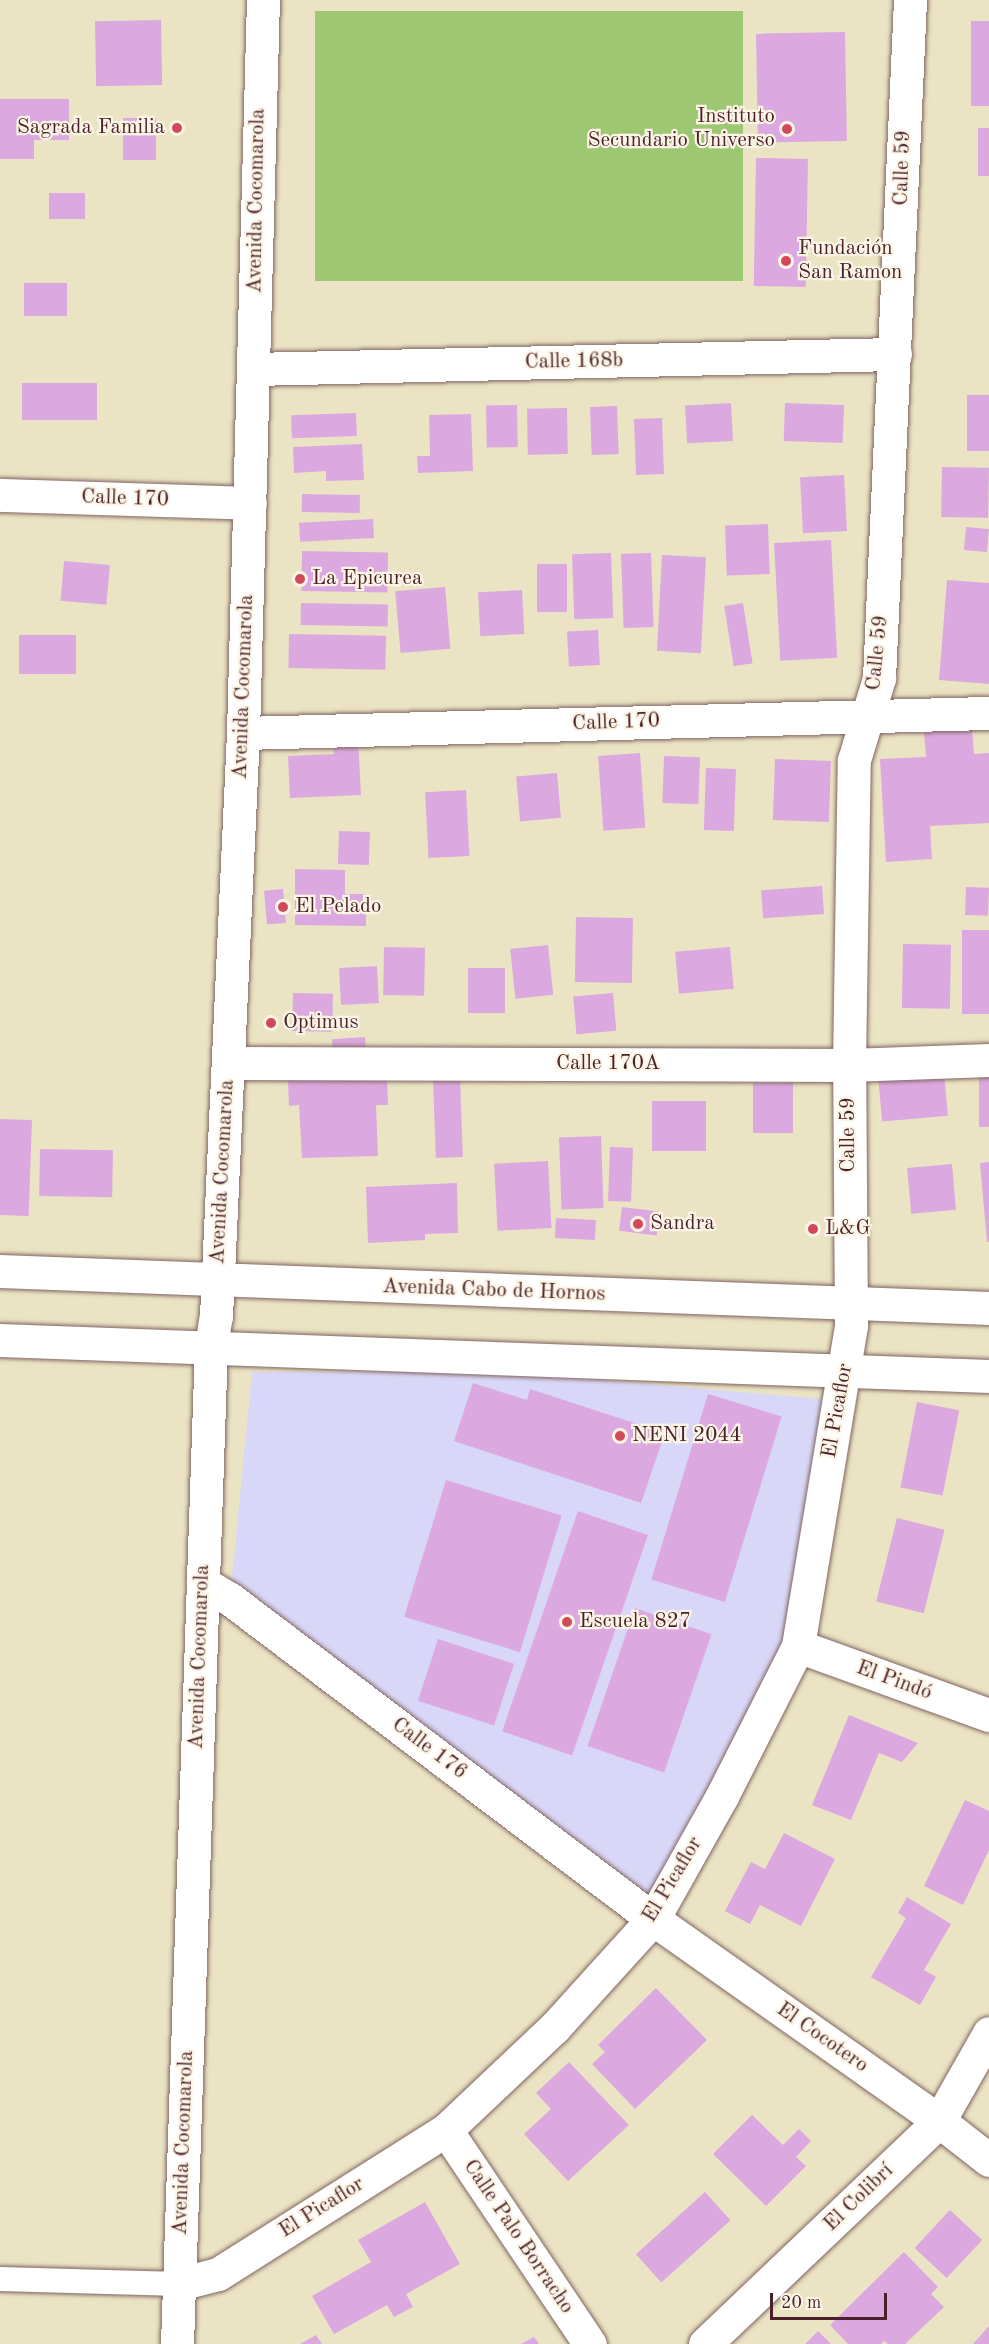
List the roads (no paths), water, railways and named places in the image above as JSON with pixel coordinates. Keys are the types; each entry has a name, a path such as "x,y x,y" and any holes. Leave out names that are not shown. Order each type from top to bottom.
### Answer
{"street":[{"name":"Avenida Cocomarola","path":"177,2344 211,1346 217,1281 243,733 263,0"},
{"name":"Calle 59","path":"849,1304 849,1065 854,760 879,678 896,354 910,0"},
{"name":"Calle 168b","path":"253,369 896,354"},
{"name":"Calle 170","path":"0,495 250,503"},
{"name":"Calle 170","path":"243,733 989,713"},
{"name":"Calle 170A","path":"228,1063 849,1065 989,1060"},
{"name":"Avenida Cabo de Hornos","path":"0,1271 217,1281 989,1308"},
{"name":"El Picaflor","path":"179,2284 218,2274 446,2130 554,2028 653,1919 722,1796 798,1646 851,1326 849,1304"},
{"path":"0,1340 989,1376"},
{"name":"Calle 176","path":"203,1583 230,1599 653,1919"},
{"name":"El Pindó","path":"798,1646 989,1715"},
{"name":"El Cocotero","path":"653,1919 939,2121 989,2160"},
{"name":"El Colibrí","path":"705,2344 939,2121 989,2033"},
{"name":"Calle Palo Borracho","path":"446,2130 590,2344"}],"lane":[{"path":"0,2279 179,2284"}],"place":[{"name":"Sagrada Familia","path":"177,128"},
{"name":"Instituto Secundario Universo","path":"787,129"},
{"name":"Fundación San Ramon","path":"786,261"},
{"name":"La Epicurea","path":"300,579"},
{"name":"El Pelado","path":"283,907"},
{"name":"Optimus","path":"271,1023"},
{"name":"Sandra","path":"638,1224"},
{"name":"L&G","path":"813,1229"},
{"name":"NENI 2044","path":"620,1436"},
{"name":"Escuela 827","path":"567,1622"}]}
